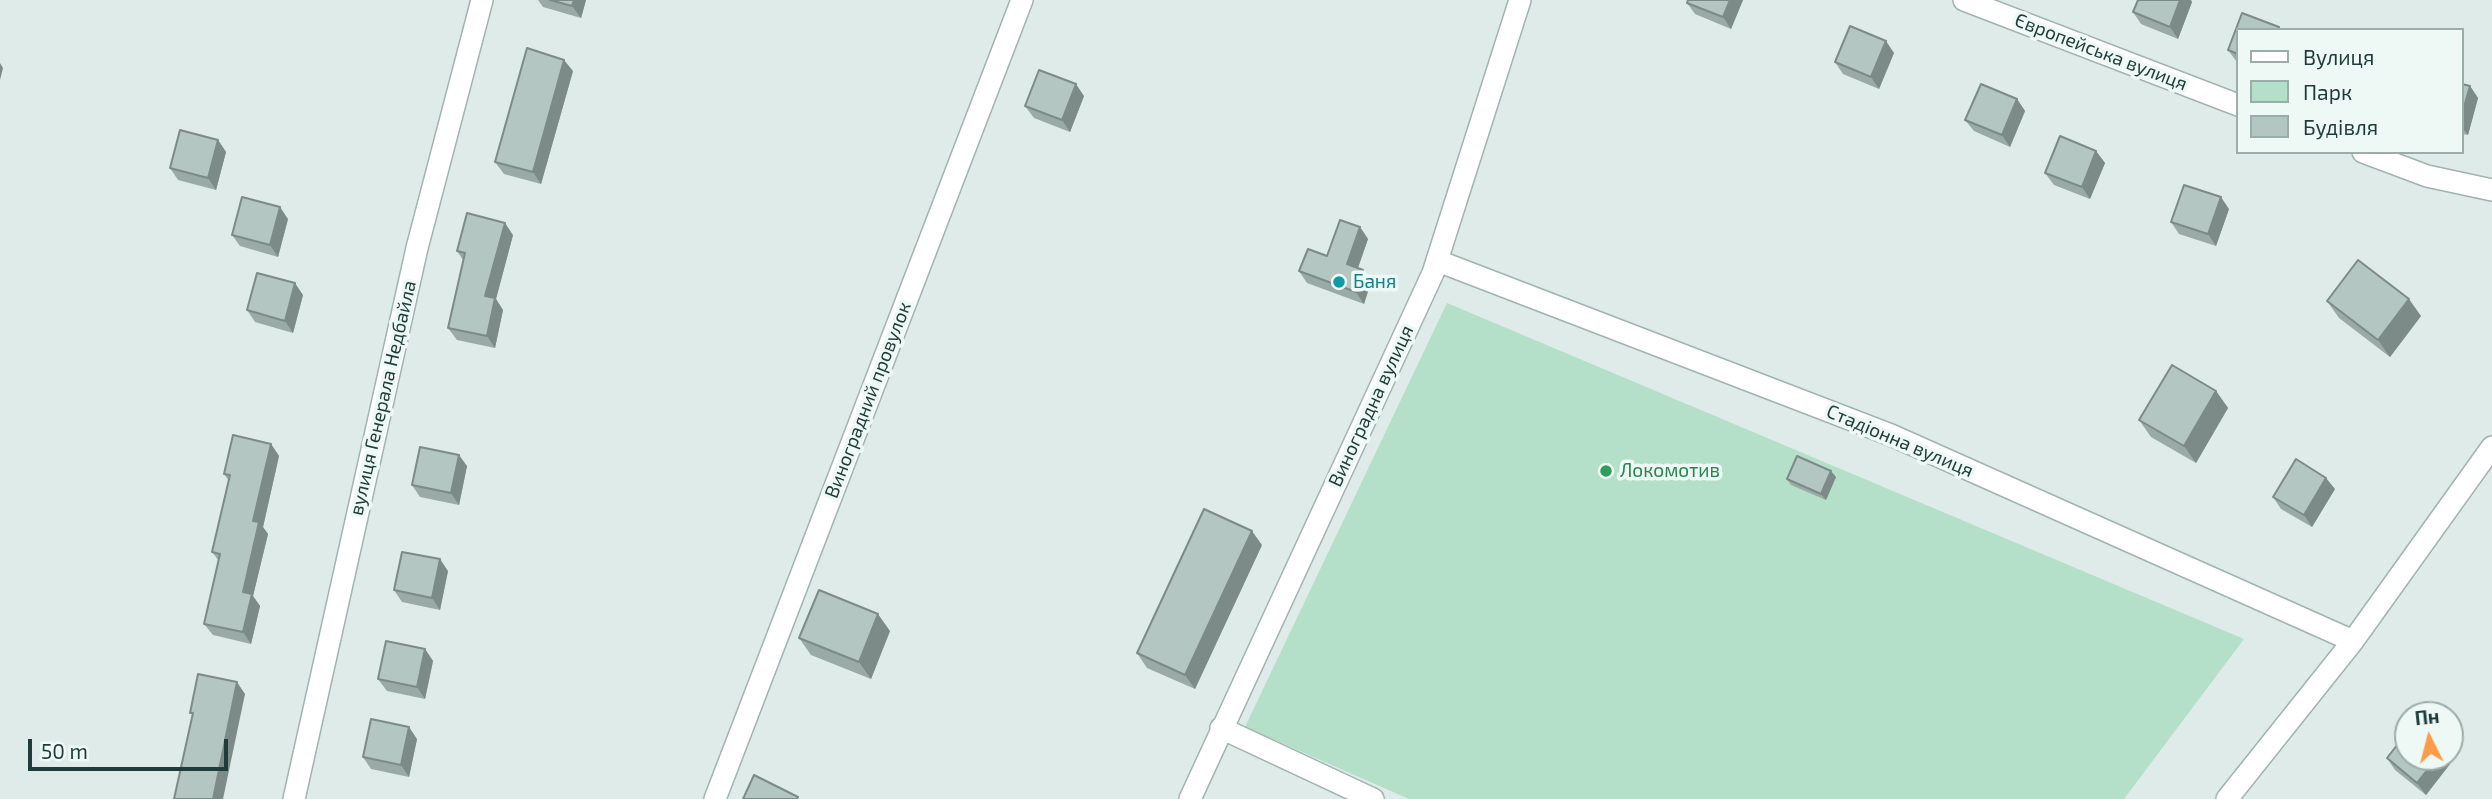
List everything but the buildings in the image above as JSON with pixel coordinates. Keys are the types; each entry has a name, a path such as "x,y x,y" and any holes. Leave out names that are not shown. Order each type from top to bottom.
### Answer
{"street":[{"name":"вулиця Генерала Недбайла","path":"294,799 417,248 482,0"},
{"name":"Виноградний провулок","path":"715,799 1022,0"},
{"name":"Виноградна вулиця","path":"1190,799 1438,261 1520,0"},
{"name":"Європейська вулиця","path":"1964,0 2236,104"},
{"path":"2368,154 2427,176 2492,190"},
{"name":"Стадіонна вулиця","path":"1438,261 1891,435 2353,641"},
{"path":"2227,799 2353,641 2492,447"},
{"path":"1221,728 1373,799"}],"green space":[{"name":"Локомотив","path":"1447,303 2244,639 2124,799 1409,799 1245,727"}],"place":[{"name":"Баня","path":"1339,282"},
{"name":"Локомотив","path":"1606,471"}]}
